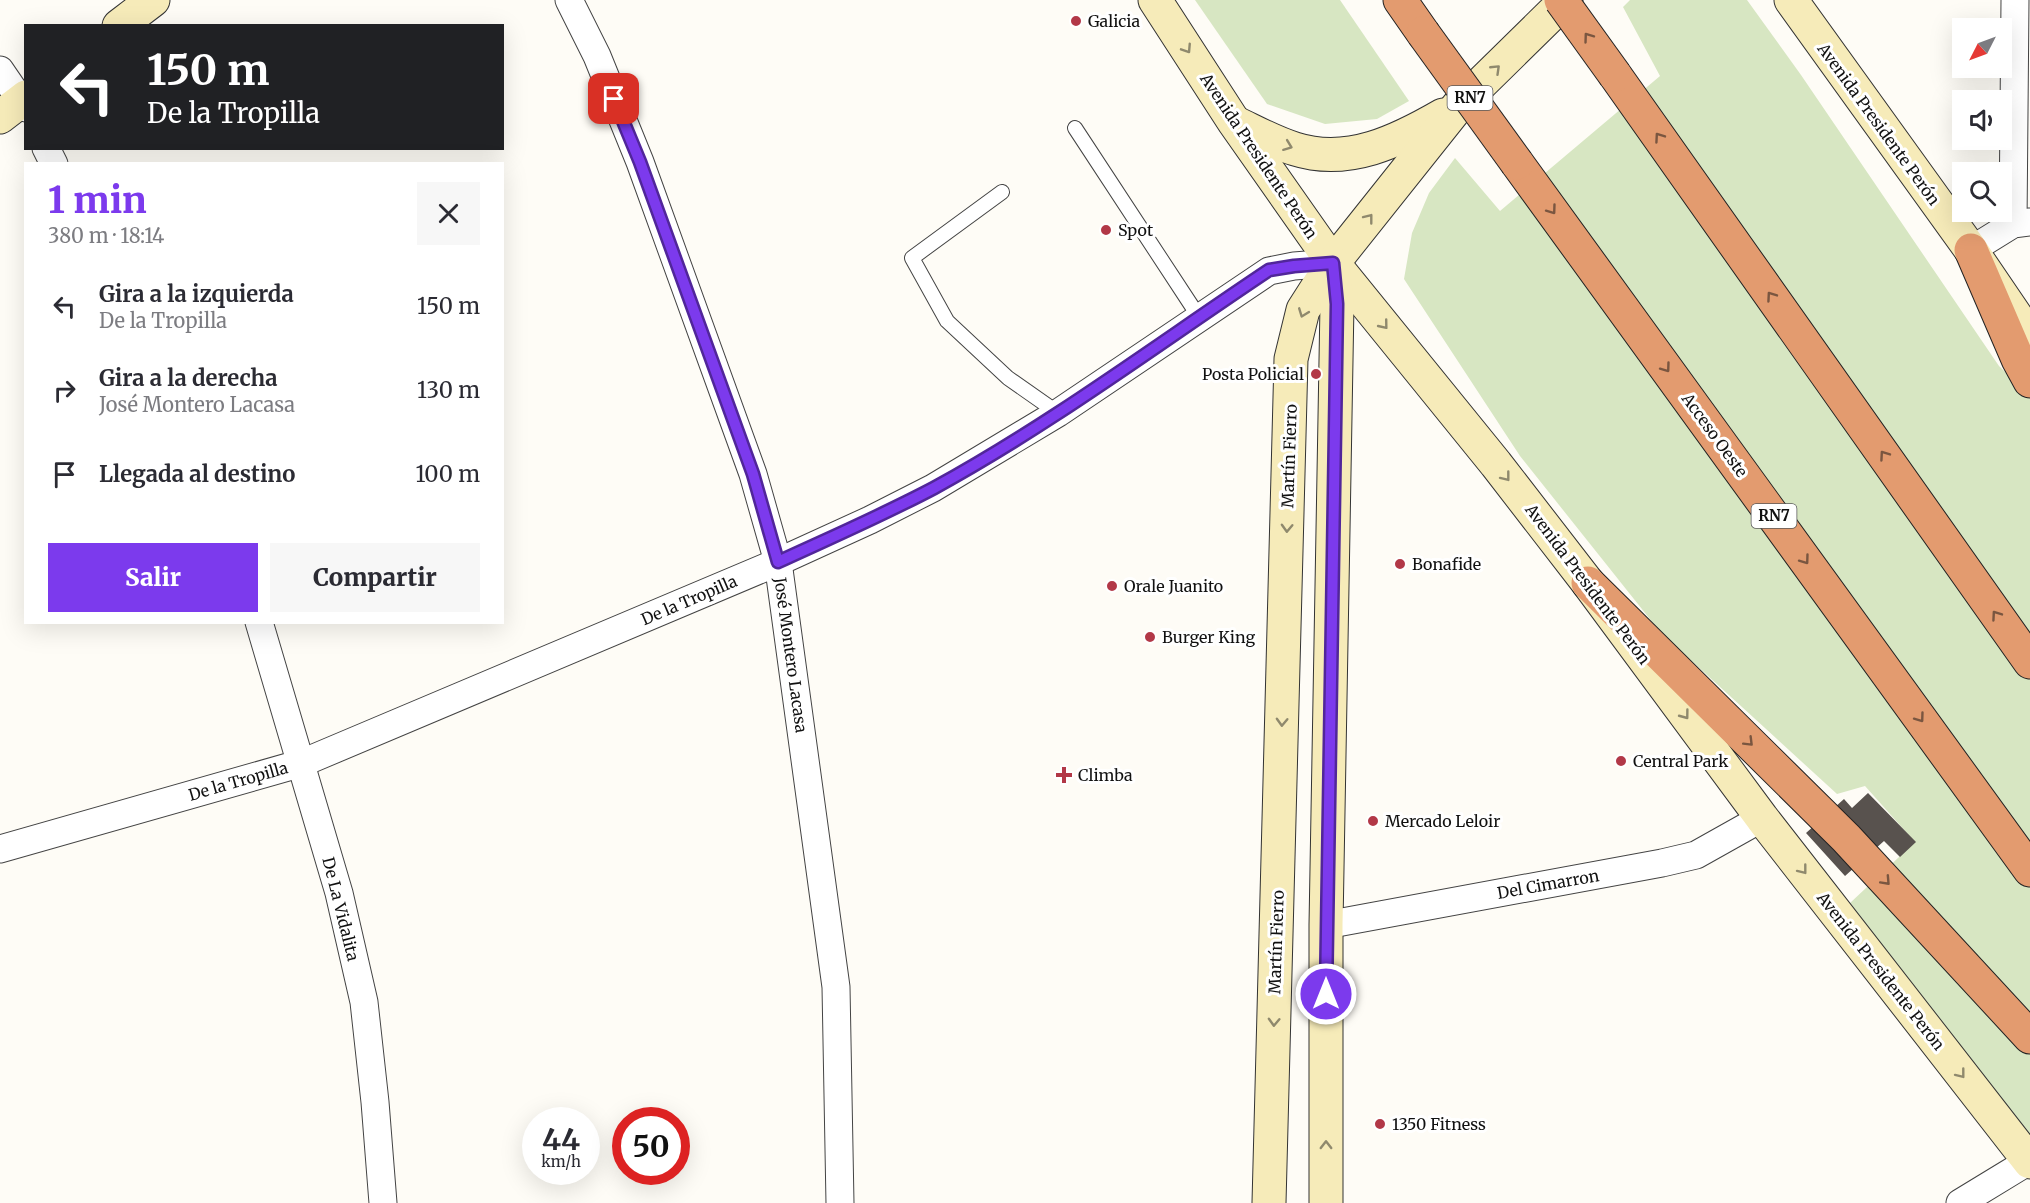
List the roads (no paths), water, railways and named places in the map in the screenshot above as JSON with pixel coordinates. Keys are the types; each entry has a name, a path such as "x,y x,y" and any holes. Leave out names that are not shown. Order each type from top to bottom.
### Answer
{"highway":[{"name":"Acceso Oeste","path":"1400,0 2030,870"},
{"path":"1561,0 2030,662"},
{"path":"1971,250 2018,359 2030,381"},
{"path":"1588,583 1846,838 2030,1037"}],"street":[{"path":"122,24 153,0"},
{"name":"José Montero Lacasa","path":"569,0 597,56 640,162 753,474 778,562 836,987 840,1203"},
{"name":"Avenida Presidente Perón","path":"1155,0 1234,122 1333,263 1441,394 1588,583 1762,818 2030,1162"},
{"path":"1234,122 1295,149 1310,153 1338,154 1365,150 1394,141 1458,106 1566,0"},
{"name":"Avenida Presidente Perón","path":"1791,0 1971,250 2030,337"},
{"path":"1971,250 2022,223 2015,0"},
{"path":"0,70 18,106"},
{"name":"Martín Fierro","path":"1269,1203 1291,359 1303,310 1333,263 1458,106"},
{"path":"1326,1203 1326,925 1337,304 1333,263"},
{"name":"De la Tropilla","path":"0,849 302,763 778,562 933,488 1058,413 1269,270 1333,263"},
{"name":"De La Vidalita","path":"260,624 339,893 363,1002 375,1102 383,1203"},
{"name":"Del Cimarron","path":"1326,925 1685,858 1722,842 1762,818"},
{"path":"1960,1203 2030,1162"}],"lane":[{"path":"1075,128 1199,317"},
{"path":"1002,192 912,258 947,321 1008,378 1058,413"}],"place":[{"name":"Galicia","path":"1076,21"},
{"name":"Spot","path":"1106,230"},
{"name":"Posta Policial","path":"1316,374"},
{"name":"Bonafide","path":"1400,564"},
{"name":"Orale Juanito","path":"1112,586"},
{"name":"Burger King","path":"1150,637"},
{"name":"Central Park","path":"1621,761"},
{"name":"Climba","path":"1064,775"},
{"name":"Mercado Leloir","path":"1373,821"},
{"name":"1350 Fitness","path":"1380,1124"}]}
